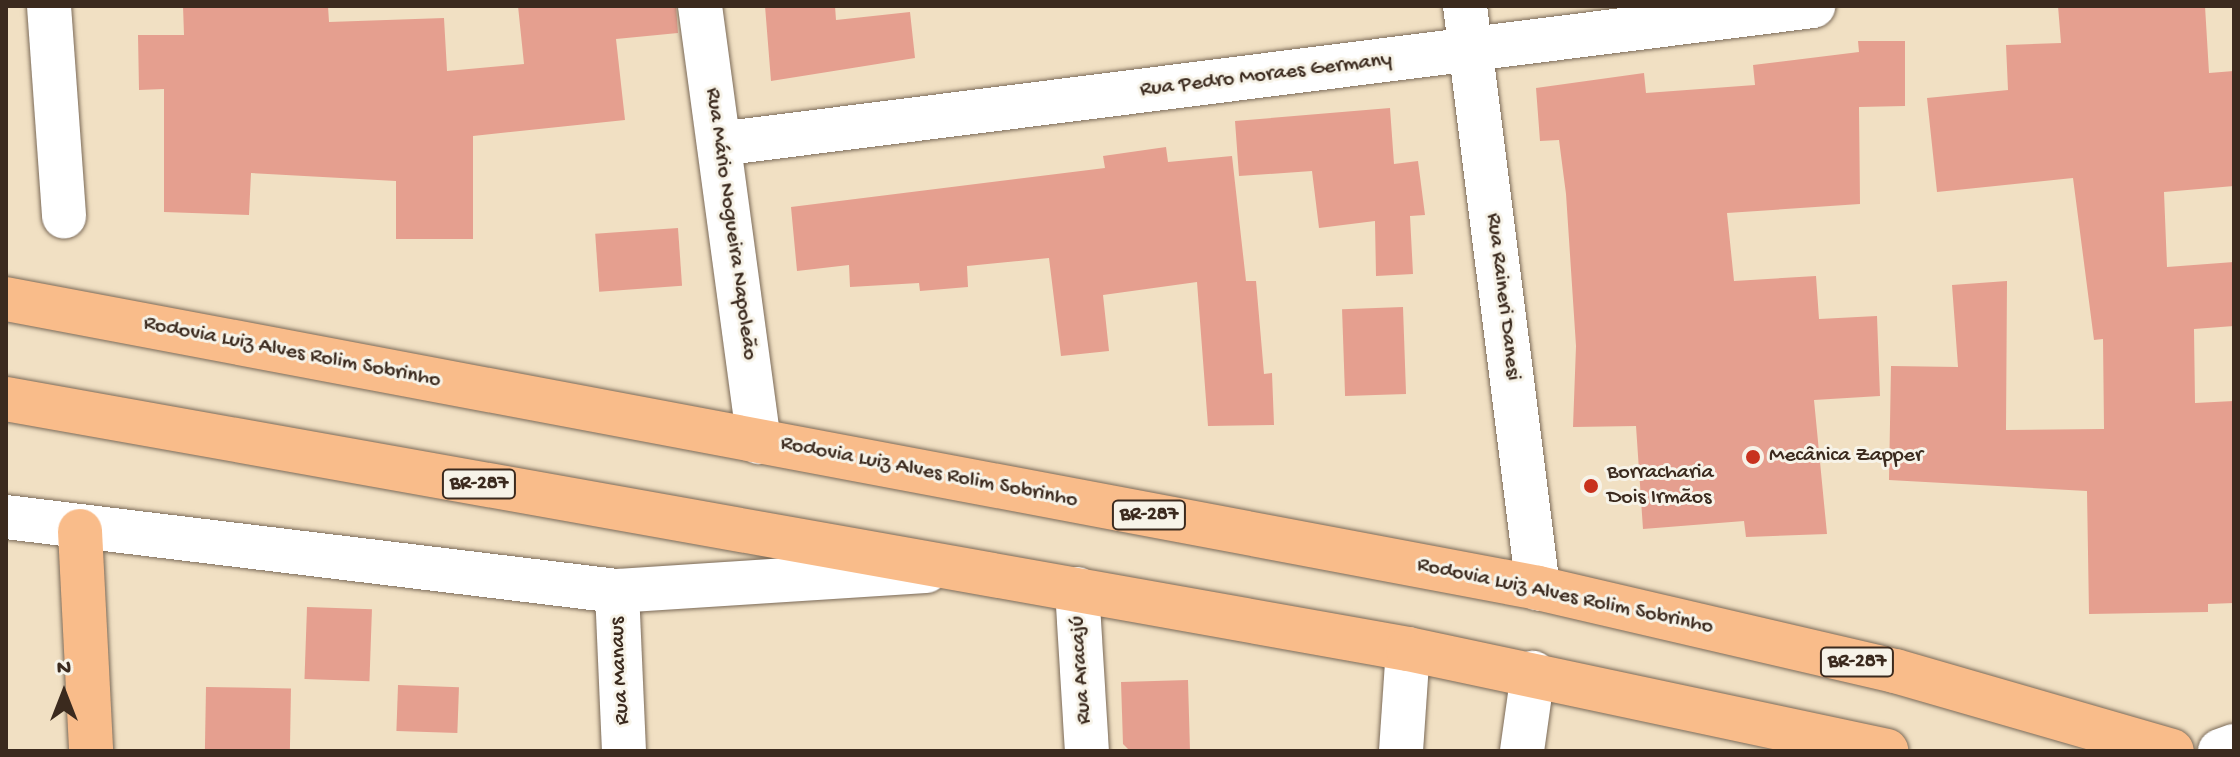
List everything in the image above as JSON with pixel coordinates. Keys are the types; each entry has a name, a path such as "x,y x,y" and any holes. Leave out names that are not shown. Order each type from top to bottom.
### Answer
{"main road":[{"name":"Rodovia Luiz Alves Rolim Sobrinho","path":"6,299 1538,588 1895,671 2172,751"},
{"name":"BR-287","path":"6,399 951,570 1077,589 1408,649 1533,673 1886,751"},
{"path":"80,531 91,751"}],"street":[{"path":"49,6 64,216"},
{"name":"Rua Mário Nogueira Napoleão","path":"700,6 759,442"},
{"name":"Rua Raineri Danesi","path":"1465,6 1538,588"},
{"name":"Rua Pedro Moraes Germany","path":"719,144 1813,6"},
{"path":"6,517 80,531 617,591 951,570"},
{"name":"Rua Aracajú","path":"1077,589 1087,751"},
{"name":"Rua Manaus","path":"617,591 624,751"},
{"path":"1401,751 1408,649"},
{"path":"1522,751 1533,673"},
{"path":"2220,751 2234,746"}],"building":[{"path":"183,6 328,6 329,22 444,18 447,71 524,64 518,6 676,6 678,33 616,39 625,120 473,136 473,239 396,239 396,181 251,173 249,215 164,212 164,89 139,90 138,35 184,35"},
{"path":"765,6 835,6 836,20 910,12 915,58 771,81"},
{"path":"2058,6 2205,6 2209,73 2234,71 2234,186 2164,192 2167,267 2234,262 2234,326 2194,329 2195,403 2234,401 2234,603 2208,604 2208,612 2089,614 2087,491 1889,480 1891,366 1958,367 1952,285 2007,281 2006,430 2104,429 2103,339 2094,340 2073,178 1937,192 1927,98 2008,90 2006,45 2061,43"},
{"path":"1858,41 1905,41 1905,106 1859,107 1860,204 1727,213 1734,281 1816,276 1819,319 1877,316 1880,396 1814,400 1827,534 1746,537 1744,521 1643,529 1636,426 1573,427 1576,346 1566,194 1559,140 1540,141 1536,88 1644,73 1646,93 1755,85 1753,65 1859,52"},
{"path":"1390,108 1394,164 1418,161 1425,215 1410,216 1413,274 1376,276 1375,221 1319,228 1312,171 1239,176 1235,121"},
{"path":"1166,147 1168,162 1232,156 1246,281 1256,281 1264,374 1272,373 1274,425 1208,426 1197,282 1103,295 1109,351 1061,356 1049,258 967,266 968,287 920,291 919,283 850,287 849,265 797,271 791,207 1105,168 1103,156"},
{"path":"678,228 682,286 599,292 595,234"},
{"path":"1403,307 1406,394 1345,396 1342,309"},
{"path":"307,607 372,609 369,681 304,679"},
{"path":"1188,680 1190,751 1130,751 1123,744 1121,682"},
{"path":"398,685 459,687 457,733 396,731"},
{"path":"206,687 291,688 290,751 205,751"}],"place":[{"name":"Mecânica Zapper","path":"1753,457"},
{"name":"Borracharia Dois Irmãos","path":"1591,486"}]}
